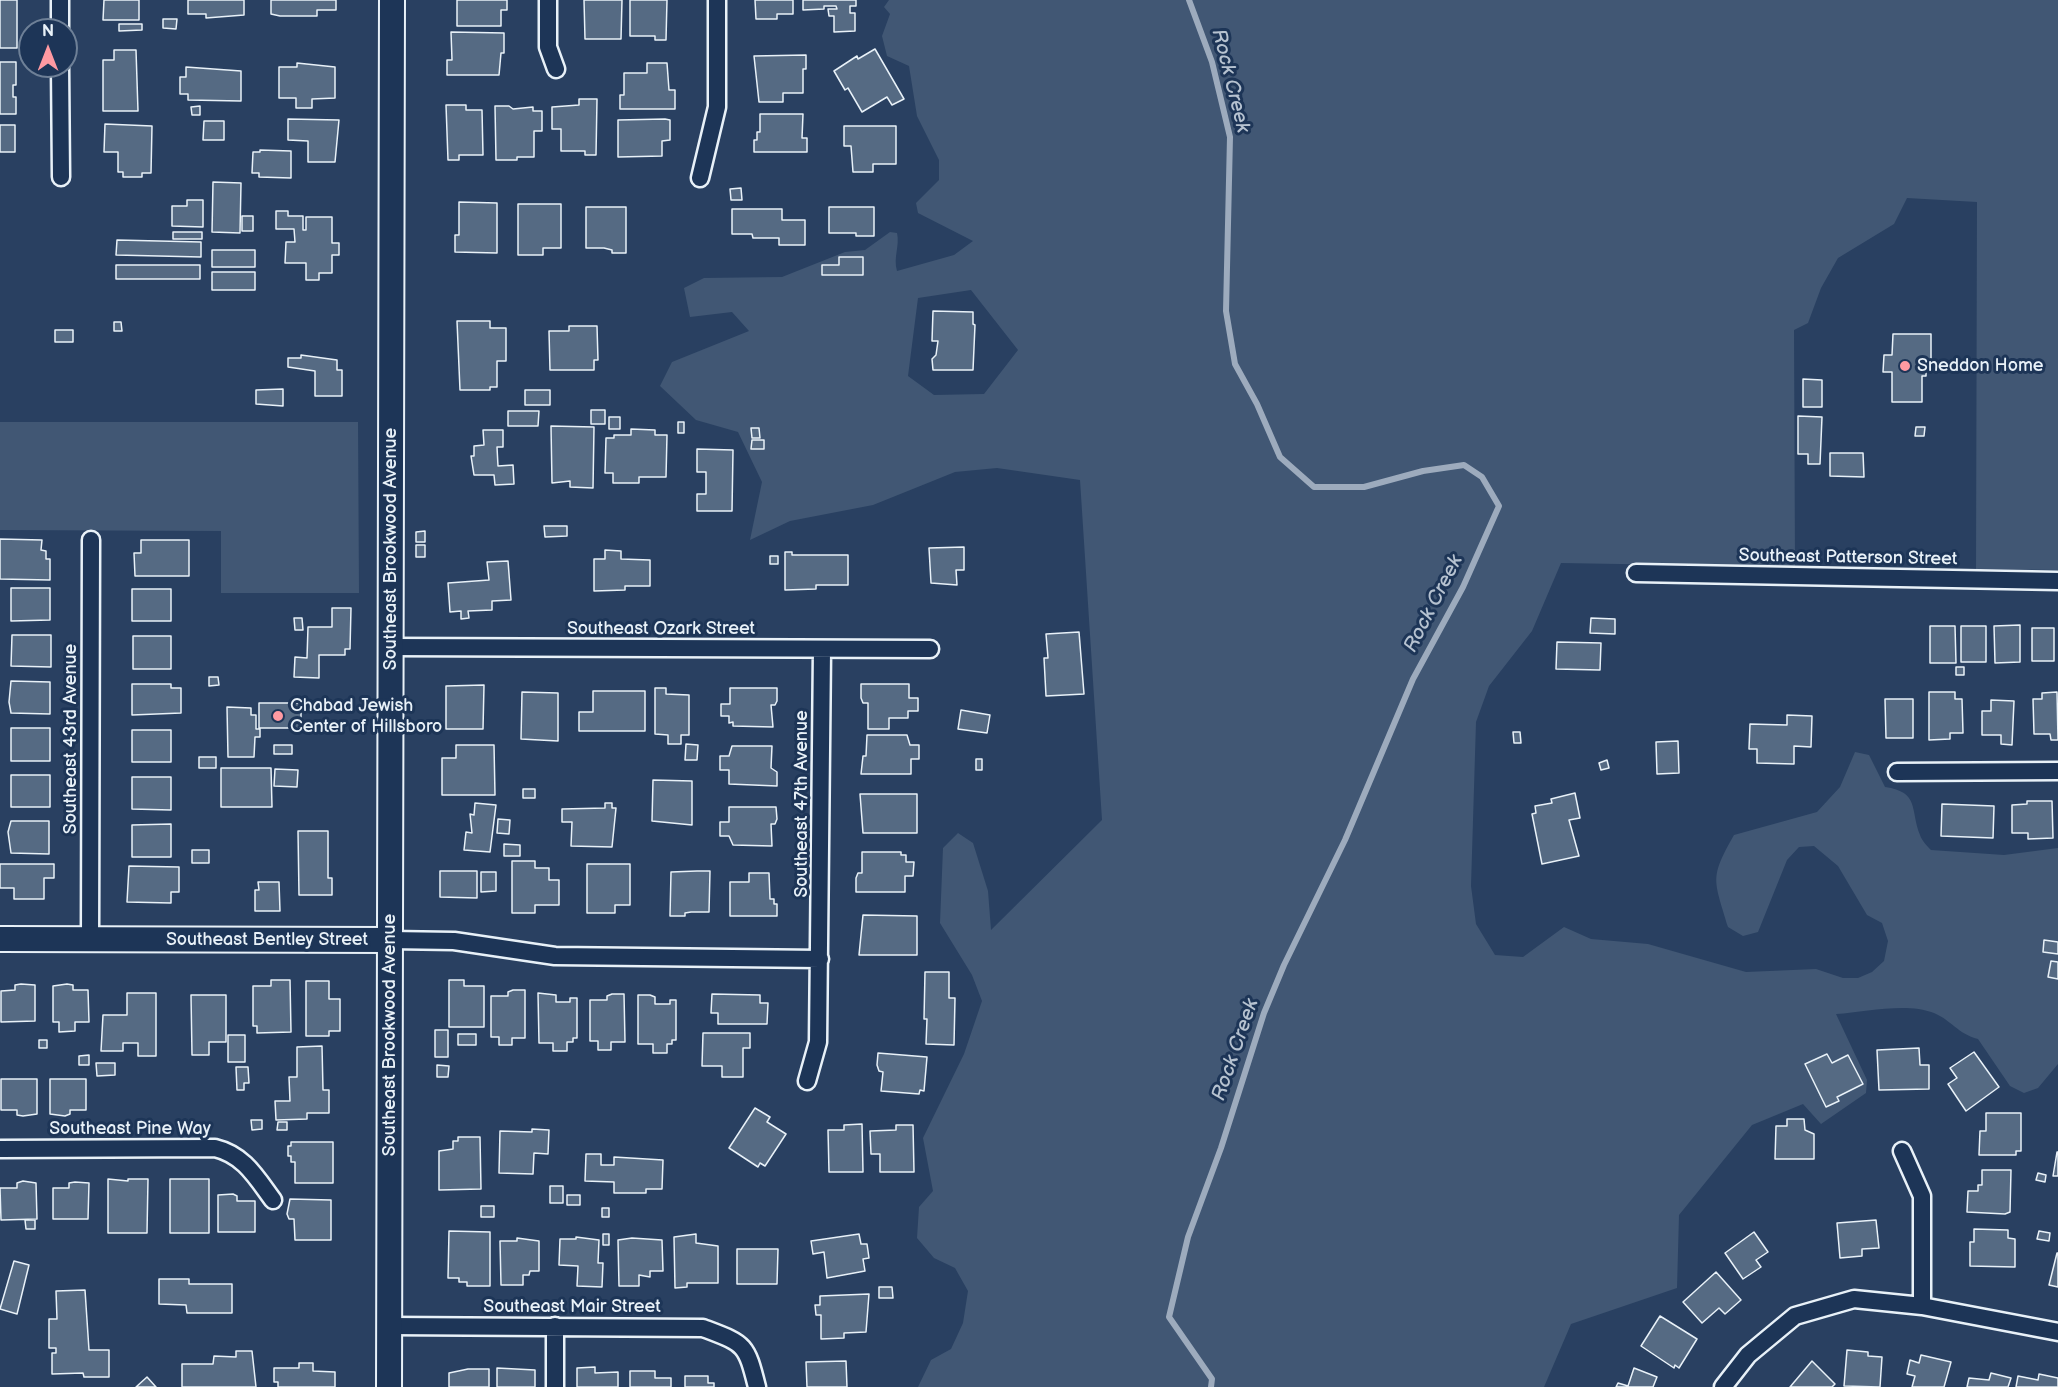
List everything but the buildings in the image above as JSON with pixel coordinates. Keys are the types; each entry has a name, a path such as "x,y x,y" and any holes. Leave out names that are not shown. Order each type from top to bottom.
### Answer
{"main road":[{"name":"Southeast Brookwood Avenue","path":"389,1387 392,0"},
{"name":"Southeast Bentley Street","path":"0,939 390,940"}],"street":[{"path":"60,0 60,18"},
{"path":"548,0 548,47 556,69"},
{"path":"700,178 717,107 717,0"},
{"path":"60,78 61,177"},
{"name":"Southeast 43rd Avenue","path":"90,940 91,540"},
{"name":"Southeast Patterson Street","path":"1636,573 2058,581"},
{"name":"Southeast Ozark Street","path":"390,647 930,649"},
{"name":"Southeast 47th Avenue","path":"807,1081 818,1042 822,650"},
{"path":"1897,772 2058,771"},
{"name":"Southeast Bentley Street","path":"390,940 454,941 555,956 820,958"},
{"name":"Southeast Pine Way","path":"0,1149 215,1148 229,1151 244,1160 273,1200"},
{"path":"1902,1151 1922,1196 1922,1306"},
{"path":"1723,1387 1748,1355 1795,1316 1854,1299 1922,1306 2058,1332"},
{"name":"Southeast Mair Street","path":"389,1326 703,1328 730,1338 748,1352 758,1387"},
{"path":"555,1326 555,1387"}],"shaded area":[{"path":"889,0 2058,0 2058,570 1976,569 1977,202 1907,198 1894,224 1838,258 1821,288 1808,323 1794,330 1795,567 1561,563 1532,631 1489,686 1476,722 1471,886 1476,924 1495,955 1523,957 1564,927 1591,939 1648,944 1746,972 1816,969 1843,978 1858,978 1872,972 1884,961 1888,941 1882,923 1867,915 1838,866 1814,846 1799,847 1787,860 1758,932 1743,936 1728,927 1716,880 1721,861 1734,835 1817,812 1840,787 1855,752 1869,755 1885,787 1896,789 1909,798 1921,837 1931,850 2004,855 2058,848 2058,1064 2038,1088 2024,1093 2010,1086 1978,1039 1965,1034 1934,1013 1899,1008 1836,1014 1867,1080 1866,1093 1821,1124 1803,1104 1752,1125 1679,1215 1677,1288 1571,1324 1544,1387 918,1387 931,1360 951,1349 963,1323 968,1291 955,1268 934,1258 917,1238 919,1207 933,1191 923,1138 964,1054 982,1001 972,975 940,923 943,848 958,833 973,843 988,891 991,930 1102,820 1080,480 997,468 955,472 873,505 790,521 750,540 762,482 738,432 696,420 660,386 672,362 749,331 732,312 690,317 684,288 704,278 782,277 845,252 865,250 890,232 897,233 897,271 954,255 973,241 918,213 916,203 939,180 939,160 917,116 909,66 887,56 882,36 890,14 884,7","holes":["971,290 1018,350 984,394 934,395 908,376 918,298"]},
{"path":"0,422 358,422 359,593 221,593 221,531 0,530"}],"waterway":[{"name":"Rock Creek","path":"1189,0 1212,62 1230,137 1226,311 1235,364 1257,404 1280,457 1314,487 1364,487 1423,471 1464,465 1482,477 1499,506 1463,587 1413,679 1345,840 1284,965 1264,1013 1221,1148 1188,1237 1169,1317 1212,1379 1211,1387"}],"place":[{"name":"Sneddon Home","path":"1905,366"},
{"name":"Chabad Jewish Center of Hillsboro","path":"278,716"}]}
